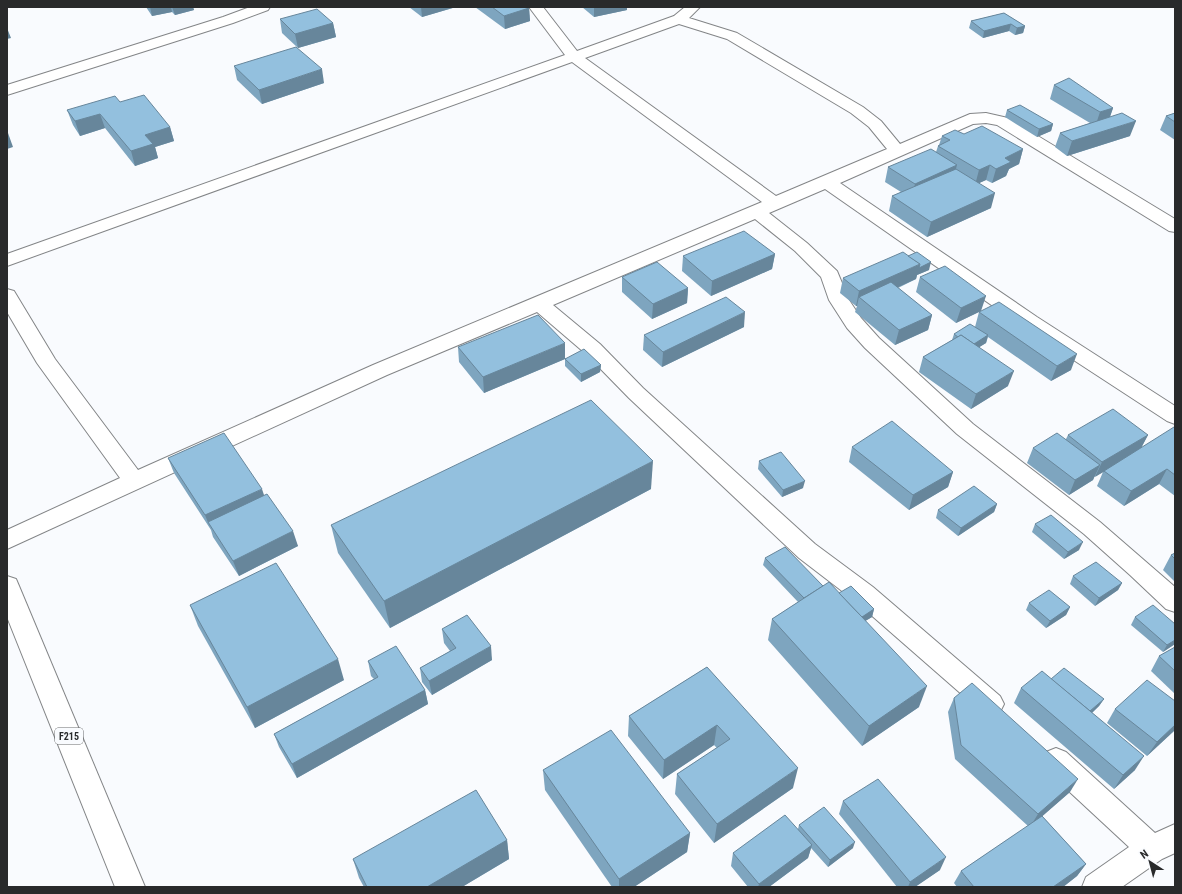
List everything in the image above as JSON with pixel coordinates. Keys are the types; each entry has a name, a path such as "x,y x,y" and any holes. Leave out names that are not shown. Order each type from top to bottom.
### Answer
{"street":[{"path":"7,90 221,23 263,7"},
{"path":"536,7 574,57 765,207 801,247 830,275 839,300 854,323 872,343 966,429 1092,528 1175,602"},
{"path":"7,260 679,19 693,7"},
{"path":"679,19 732,36 857,110 875,124 898,152"},
{"path":"7,540 380,370 898,152 970,119 986,118 1002,121 1175,227"},
{"path":"827,182 1030,322 1175,416"},
{"path":"7,295 48,363 134,481"},
{"path":"540,303 593,349 636,393 807,551 864,594 1008,718"},
{"name":"F215","path":"7,586 130,887"},
{"path":"1038,744 1164,843 1097,887"}],"building":[{"path":"492,7 528,7 529,8 504,16"},
{"path":"317,9 333,23 295,34 280,19"},
{"path":"1004,13 1025,26 1017,28 1011,24 984,31 971,21"},
{"path":"296,47 322,69 259,90 234,66"},
{"path":"1069,78 1113,108 1100,112 1054,85"},
{"path":"144,95 170,127 145,135 153,144 131,151 100,114 75,121 67,110 115,96 120,102"},
{"path":"1020,105 1053,124 1039,129 1007,110"},
{"path":"1122,113 1136,121 1072,141 1060,133"},
{"path":"1175,113 1175,122 1166,116"},
{"path":"982,126 1023,149 1005,158 1011,162 996,169 990,165 979,170 938,146 950,140 942,136 955,130 964,134"},
{"path":"931,149 957,165 915,184 888,167"},
{"path":"956,169 995,193 931,222 892,196"},
{"path":"744,231 775,254 712,281 683,256"},
{"path":"903,252 920,264 859,291 843,278"},
{"path":"917,252 931,262 919,268 920,264 908,256"},
{"path":"657,262 688,288 653,304 622,277"},
{"path":"945,266 986,296 961,308 920,277"},
{"path":"891,282 932,315 899,330 859,297"},
{"path":"726,297 745,312 663,352 644,335"},
{"path":"999,302 1077,354 1057,366 979,312"},
{"path":"538,315 565,343 483,377 458,347"},
{"path":"970,324 988,335 974,344 961,335 958,337 954,334"},
{"path":"961,335 1014,371 976,394 923,357"},
{"path":"584,349 601,365 581,374 565,359"},
{"path":"591,400 653,461 384,601 331,525"},
{"path":"1113,409 1148,435 1102,462 1068,435"},
{"path":"892,421 953,472 913,495 852,447"},
{"path":"1174,427 1175,475 1167,469 1131,491 1104,471"},
{"path":"224,433 262,489 205,515 168,458"},
{"path":"1057,433 1100,465 1075,480 1033,448"},
{"path":"781,452 805,481 783,490 759,461"},
{"path":"974,486 997,504 961,528 938,510"},
{"path":"267,494 293,531 233,561 208,522"},
{"path":"1051,515 1083,542 1068,552 1035,524"},
{"path":"785,547 823,586 804,598 765,558"},
{"path":"1175,553 1175,559 1171,555"},
{"path":"1096,562 1122,583 1099,598 1073,576"},
{"path":"276,563 338,659 247,707 190,605"},
{"path":"829,582 927,686 869,726 772,619"},
{"path":"851,586 874,609 862,617 839,593"},
{"path":"1049,590 1070,607 1050,621 1029,603"},
{"path":"1153,605 1175,624 1175,640 1167,645 1135,617"},
{"path":"467,615 491,646 429,681 420,668 456,648 442,629"},
{"path":"396,646 425,690 292,764 274,734 378,677 368,661"},
{"path":"1175,647 1175,671 1159,656"},
{"path":"707,667 798,768 717,824 677,774 730,739 717,725 664,760 629,716"},
{"path":"1064,668 1104,699 1090,711 1051,679"},
{"path":"1042,671 1144,756 1123,775 1021,688"},
{"path":"1147,680 1175,701 1175,725 1157,742 1115,709"},
{"path":"972,683 1078,779 1038,814 961,745 954,698"},
{"path":"611,730 690,833 619,879 543,770"},
{"path":"878,779 946,857 910,882 843,801"},
{"path":"476,790 507,840 427,887 367,887 353,859"},
{"path":"824,807 855,842 830,860 799,825"},
{"path":"785,815 812,845 759,884 733,853"},
{"path":"1042,816 1086,864 1053,887 974,887 961,871"}]}
